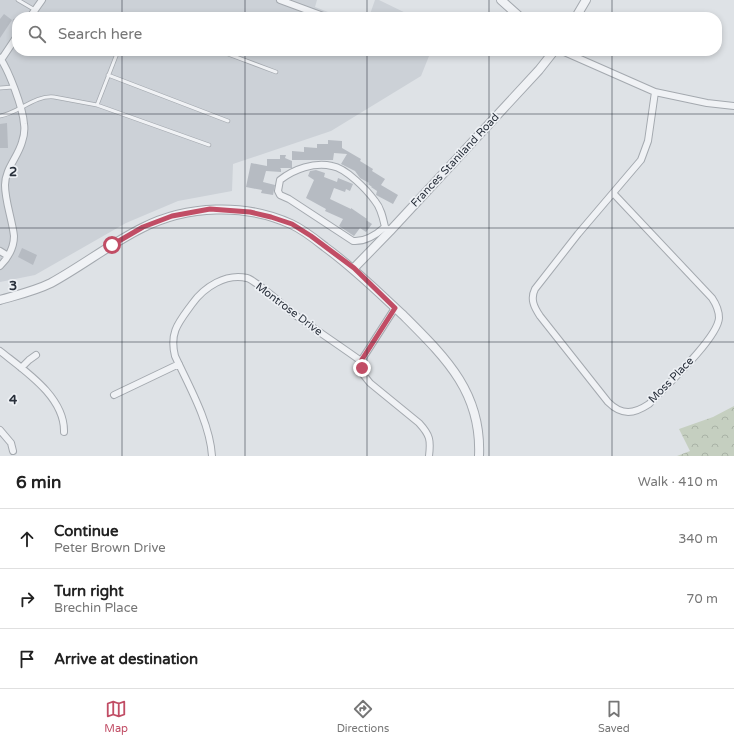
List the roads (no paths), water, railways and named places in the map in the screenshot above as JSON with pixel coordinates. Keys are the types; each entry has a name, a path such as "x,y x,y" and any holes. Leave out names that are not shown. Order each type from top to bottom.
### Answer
{"street":[{"path":"35,10 42,0"},
{"path":"280,0 312,12"},
{"path":"501,0 514,12"},
{"path":"579,12 586,0"},
{"path":"0,266 8,256 13,246 14,236 5,184 7,173 22,144 24,134 21,109 1,59 12,43"},
{"name":"Frances Staniland Road","path":"354,268 387,229 539,70 550,56"},
{"path":"573,56 655,92 707,103 734,106"},
{"name":"Moss Place","path":"613,193 712,298 716,304 719,319 716,328 707,343 649,404 640,410 632,412 619,410 608,402 540,316 534,307 533,293 578,234 641,160 646,148 655,92"},
{"path":"321,165 333,166 347,173 366,190 376,202 387,229 368,238 353,241 289,199 280,196 278,191 280,180 302,168 321,165"},
{"path":"0,300 34,290 50,283 143,227 172,216 210,209 250,212 271,217 292,224 311,236 354,268 433,344 453,368 466,390 478,426 479,456"},
{"path":"0,251 8,256"},
{"name":"Montrose Drive","path":"212,456 208,432 173,348 176,326 197,297 221,280 238,276 249,278 298,317 361,361"},
{"path":"395,308 361,361 362,373 370,383 426,430 430,437 431,444 429,456"},
{"path":"0,351 39,384 55,401 62,413 64,432"},
{"path":"21,368 32,356 36,355"},
{"path":"114,395 179,364"},
{"path":"0,430 5,434 11,443 13,451"}],"lane":[{"path":"18,0 35,10"},
{"path":"97,105 116,56"},
{"path":"233,56 276,72"},
{"path":"108,75 228,121"},
{"path":"0,88 13,87"},
{"path":"0,116 21,109 38,99 48,96 97,105 209,145"}]}
